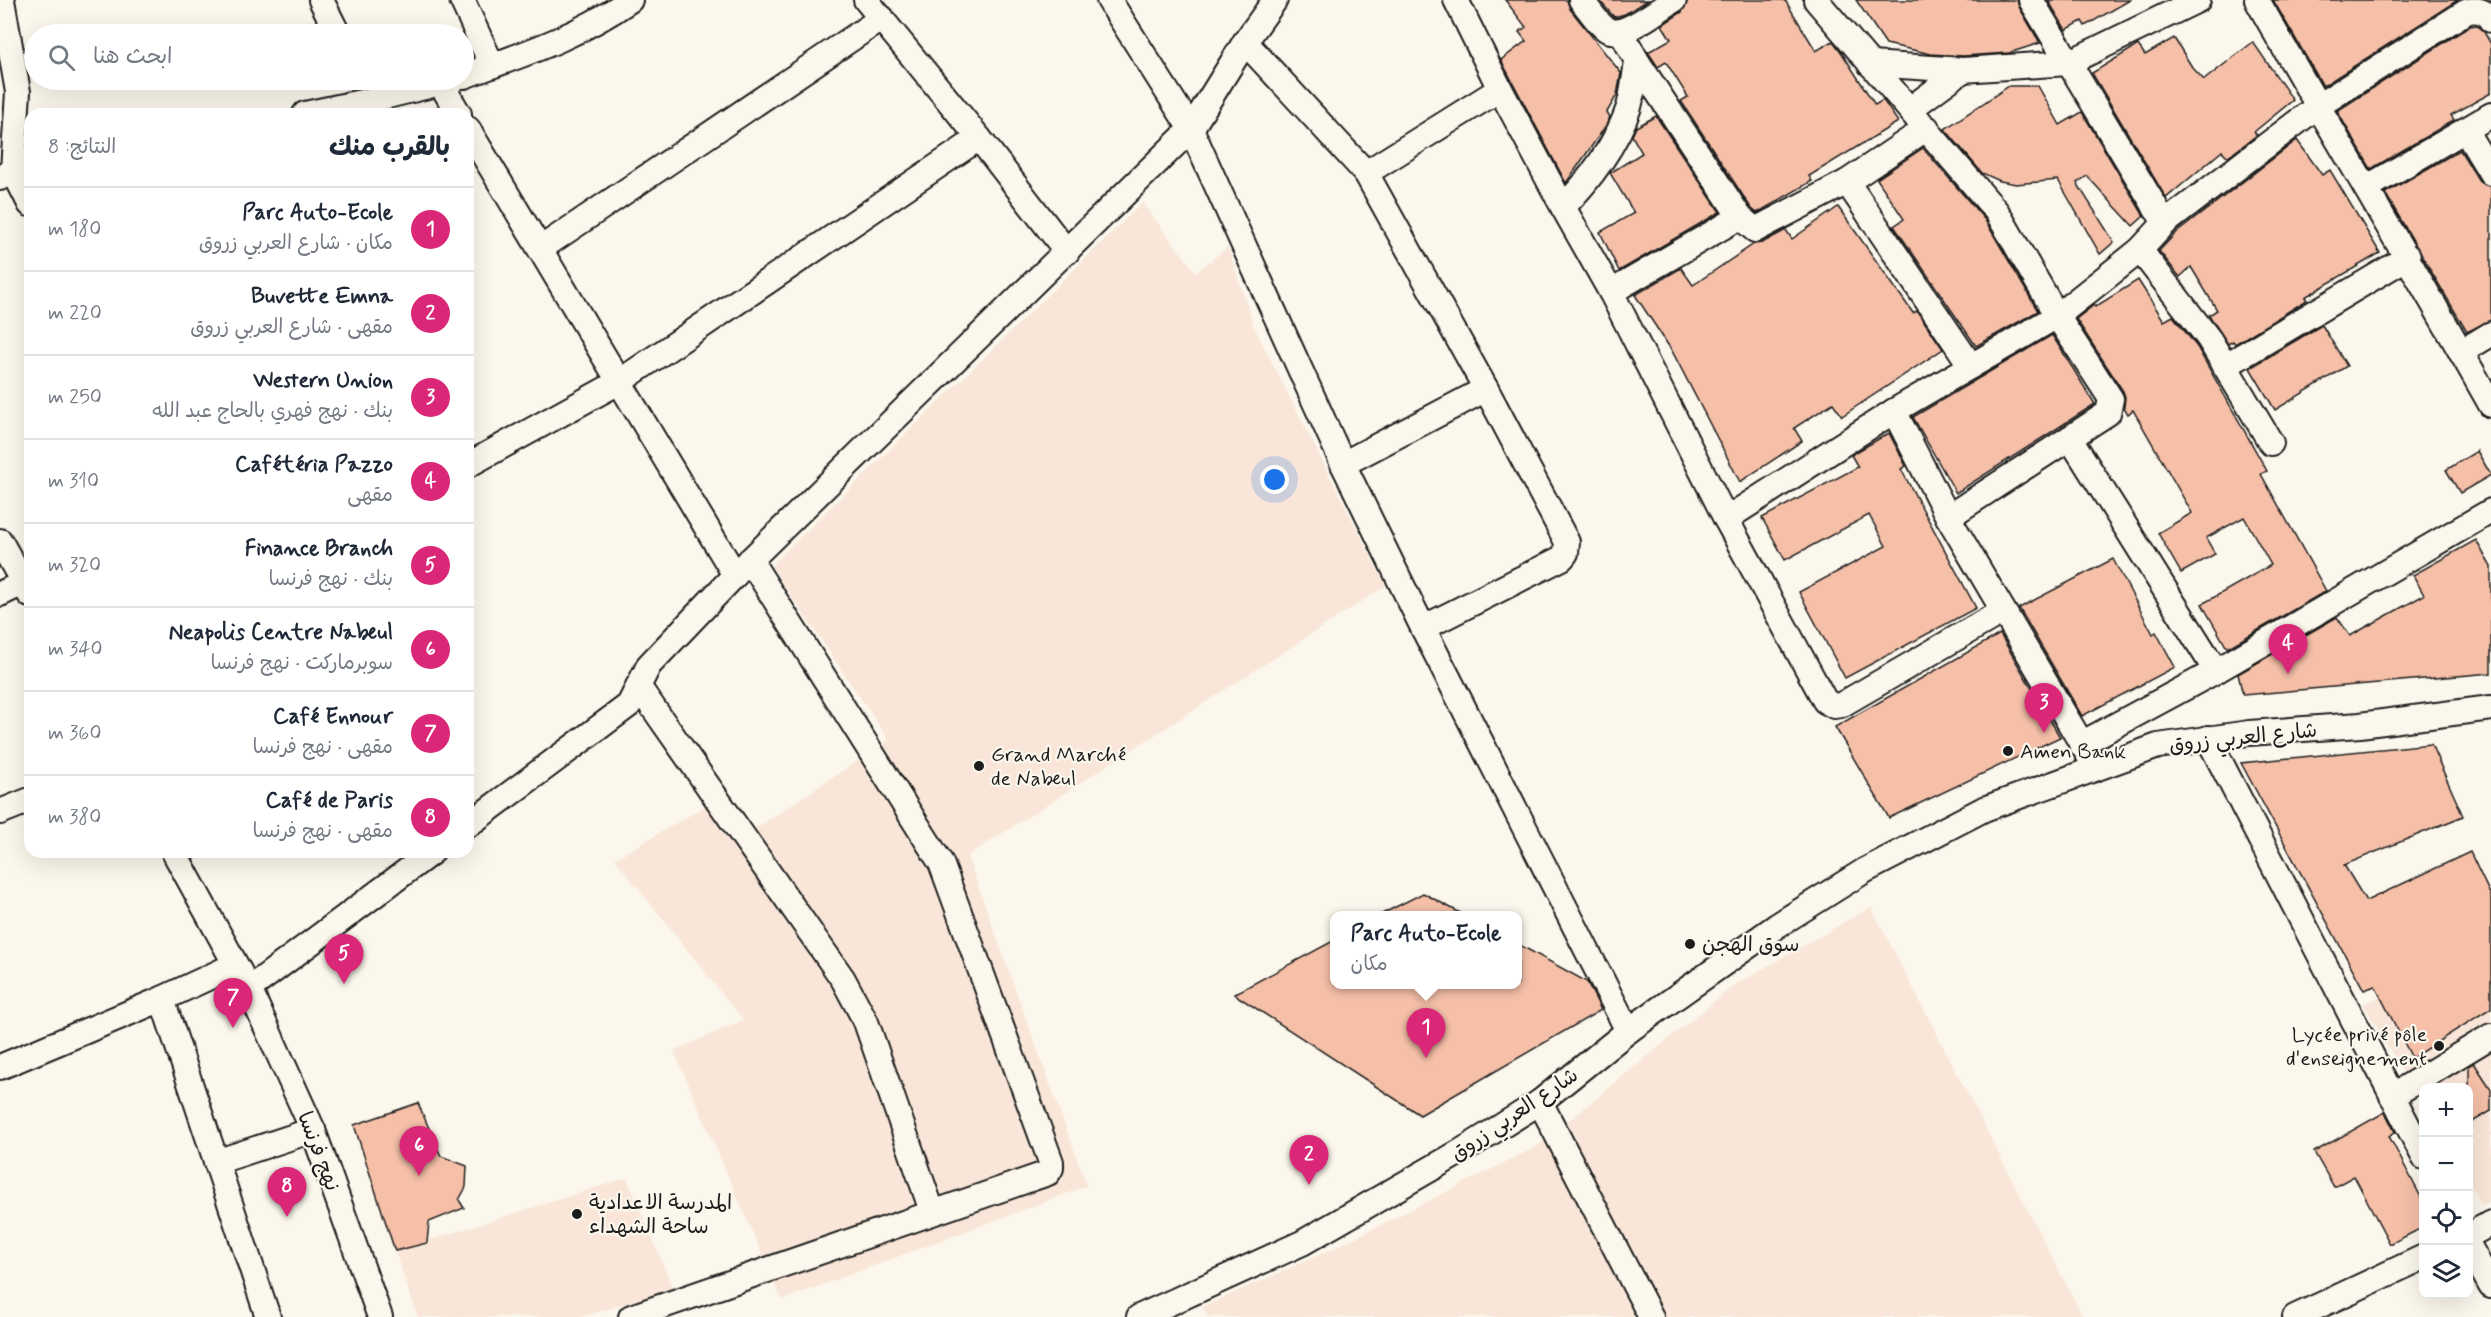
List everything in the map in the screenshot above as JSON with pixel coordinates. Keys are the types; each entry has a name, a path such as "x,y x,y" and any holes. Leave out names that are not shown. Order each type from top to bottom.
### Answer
{"street":[{"path":"2,0 18,92 14,172 24,192"},
{"path":"321,0 333,24"},
{"path":"462,0 473,24"},
{"path":"474,72 545,48 598,10 630,0"},
{"path":"866,0 979,138 1067,252"},
{"path":"1109,0 1191,129 1343,464 1423,628 1628,1031"},
{"path":"474,821 629,705 649,665 742,568 1191,129 1245,42 1275,0"},
{"path":"1456,0 1500,90 1611,292 1726,519 1825,701 1834,706 1841,705 2003,611"},
{"path":"1581,0 1605,28 1621,32 1674,0"},
{"path":"1816,0 1997,212 2057,316 2111,399 2108,413 1948,517"},
{"path":"2031,0 2165,223"},
{"path":"1870,64 1963,70 2068,63 2198,0"},
{"path":"2257,0 2408,257 2491,405"},
{"path":"1726,519 1894,411 2057,316 2140,250 2165,223 2318,106 2464,13 2477,10 2484,12 2491,20"},
{"path":"540,249 882,18"},
{"path":"474,26 492,65"},
{"path":"1621,32 1637,62 1740,217 1755,230 1847,182 1927,128"},
{"path":"1245,42 1366,172 1486,389 1567,542 1566,553 1562,558 1423,628"},
{"path":"1563,207 1585,185 1607,151 1629,108 1637,62"},
{"path":"1910,109 1963,70"},
{"path":"320,108 366,90"},
{"path":"450,90 457,108"},
{"path":"1366,172 1500,90"},
{"path":"2366,188 2491,115"},
{"path":"2465,130 2491,174"},
{"path":"474,462 619,382 979,138"},
{"path":"474,139 619,382 941,863 1051,1162 1048,1173 932,1211 631,1317"},
{"path":"1847,182 1971,366"},
{"path":"1611,292 1740,217"},
{"path":"2140,250 2209,339 2271,444"},
{"path":"2225,366 2408,257"},
{"path":"2462,352 2491,334"},
{"path":"1343,464 1486,389"},
{"path":"1894,411 1948,517 2081,744 2098,768"},
{"path":"2070,438 2216,671"},
{"path":"2081,744 2216,671 2491,511"},
{"path":"0,541 24,585"},
{"path":"0,594 24,589"},
{"path":"638,686 843,979 855,1000 866,1022 932,1211"},
{"name":"شارع العربي زروق","path":"1139,1317 1302,1243 1460,1152 1540,1102 1628,1031 1778,925 1864,871 1984,809 2158,747 2208,738 2360,725 2491,708"},
{"path":"2208,738 2419,1147"},
{"path":"0,812 24,802"},
{"name":"نهج فرنسا","path":"177,858 249,989 313,1130 380,1317"},
{"path":"249,989 424,858"},
{"path":"0,1067 162,999 235,965"},
{"path":"162,999 268,1317"},
{"path":"2392,1096 2491,1036"},
{"path":"1540,1102 1651,1317"},
{"path":"216,1162 313,1130"},
{"path":"2473,1234 2491,1223"},
{"path":"2470,1245 2491,1286"},
{"path":"2295,1317 2419,1259"}],"shaded area":[{"name":"Grand Marché de Nabeul","path":"1142,203 1196,272 1228,247 1254,327 1386,586 967,856 1087,1186 782,1300 674,1051 743,1020 615,859 729,792 753,830 889,740 771,566"},
{"path":"1871,907 2083,1317 1208,1317 1203,1307 1334,1248 1538,1146 1733,986"},
{"name":"Lycée privé pôle d'enseignement","path":"2491,947 2491,1201 2482,1205 2473,1189 2473,1083 2419,1083 2419,1099 2363,1004"},
{"name":"المدرسة الاعدادية ساحة الشهداء","path":"627,1178 673,1289 581,1317 418,1317 395,1251"}],"building":[{"path":"1505,0 1567,0 1570,9 1621,73 1617,95 1607,112 1610,117 1605,127 1566,183 1501,60 1526,41 1519,32 1526,27"},
{"path":"1599,0 1648,0 1625,14 1614,17"},
{"path":"1688,0 1785,0 1816,51 1833,41 1875,105 1883,100 1898,122 1809,176 1812,181 1757,213 1751,208 1681,101 1688,97 1666,62 1658,67 1648,52 1671,39 1662,25 1682,12"},
{"path":"1856,0 2017,0 2040,43 2009,53 1963,56 1931,54 1886,44"},
{"path":"2048,0 2130,0 2085,26 2082,21 2066,30"},
{"path":"2273,0 2458,0 2323,86"},
{"path":"2476,25 2484,32 2491,44 2491,93 2451,115 2454,120 2371,169 2337,111 2470,26"},
{"path":"2174,38 2192,67 2204,80 2253,42 2293,100 2254,132 2257,135 2228,157 2222,151 2166,198 2092,73 2138,45 2145,55"},
{"path":"2009,86 2038,86 2060,125 2082,112 2144,216 2133,226 2087,176 2077,183 2114,242 2100,254 2058,180 2016,184 2000,181 1982,173 1945,129"},
{"path":"1656,116 1720,212 1619,271 1600,232 1634,213 1610,173 1642,153 1632,136 1636,127"},
{"path":"2297,140 2322,175 2330,170 2380,253 2305,297 2307,300 2235,344 2233,341 2228,344 2209,315 2217,310 2191,267 2180,277 2159,251 2175,234"},
{"path":"1923,148 1985,220 2038,311 1976,346 1894,226 1904,219 1877,179"},
{"path":"2460,150 2479,181 2491,187 2491,320 2467,332 2385,193"},
{"path":"1838,207 1913,313 1917,311 1943,349 1842,416 1833,403 1794,428 1802,441 1740,482 1672,351 1635,295 1681,268 1693,285 1754,244 1762,243 1786,230 1792,239"},
{"path":"2138,280 2164,321 2173,316 2197,347 2267,471 2261,474 2326,591 2227,648 2202,604 2271,565 2244,517 2206,538 2215,554 2181,573 2158,533 2192,513 2133,410 2128,414 2124,407 2123,391 2076,319 2094,305 2095,307"},
{"path":"2322,325 2347,366 2275,410 2250,368"},
{"path":"2052,335 2095,404 1956,493 1913,417"},
{"path":"1889,433 1906,466 1901,469 1976,608 1845,678 1799,592 1886,546 1869,515 1785,560 1762,518 1858,467 1851,455"},
{"path":"2477,451 2491,475 2460,493 2446,470"},
{"path":"2476,540 2491,567 2491,673 2243,695 2238,674 2337,617 2350,636 2424,595 2413,575"},
{"path":"2113,559 2153,634 2156,632 2175,667 2082,716 2019,608"},
{"path":"2000,634 2060,737 1889,818 1835,727"},
{"path":"2431,744 2463,816 2344,865 2366,901 2470,852 2491,896 2491,1008 2412,1058 2375,986 2364,990 2241,763"},
{"path":"1423,893 1457,911 1388,911"},
{"path":"1330,943 1330,989 1522,989 1522,946 1587,982 1601,1010 1420,1115 1234,994"},
{"path":"2474,1063 2491,1089 2491,1111 2473,1122 2473,1083 2469,1083 2469,1066"},
{"path":"418,1103 441,1156 467,1166 466,1187 459,1200 464,1208 429,1222 427,1243 395,1251 354,1125"},
{"path":"2385,1112 2395,1132 2389,1136 2419,1193 2419,1230 2390,1244 2354,1176 2334,1187 2314,1152"}],"place":[{"name":"Cafétéria Pazzo","path":"2288,674"},
{"name":"Western Union","path":"2044,733"},
{"name":"Amen Bank","path":"2008,751"},
{"name":"Grand Marché de Nabeul","path":"979,766"},
{"name":"سوق الهجن","path":"1690,944"},
{"name":"Finance Branch","path":"344,984"},
{"name":"Café Ennour","path":"233,1028"},
{"name":"Lycée privé pôle d'enseignement","path":"2439,1046"},
{"name":"Parc Auto-Ecole","path":"1426,1058"},
{"name":"Neapolis Centre Nabeul","path":"419,1176"},
{"name":"Buvette Emna","path":"1309,1185"},
{"name":"المدرسة الاعدادية ساحة الشهداء","path":"577,1214"},
{"name":"Café de Paris","path":"287,1217"}]}
